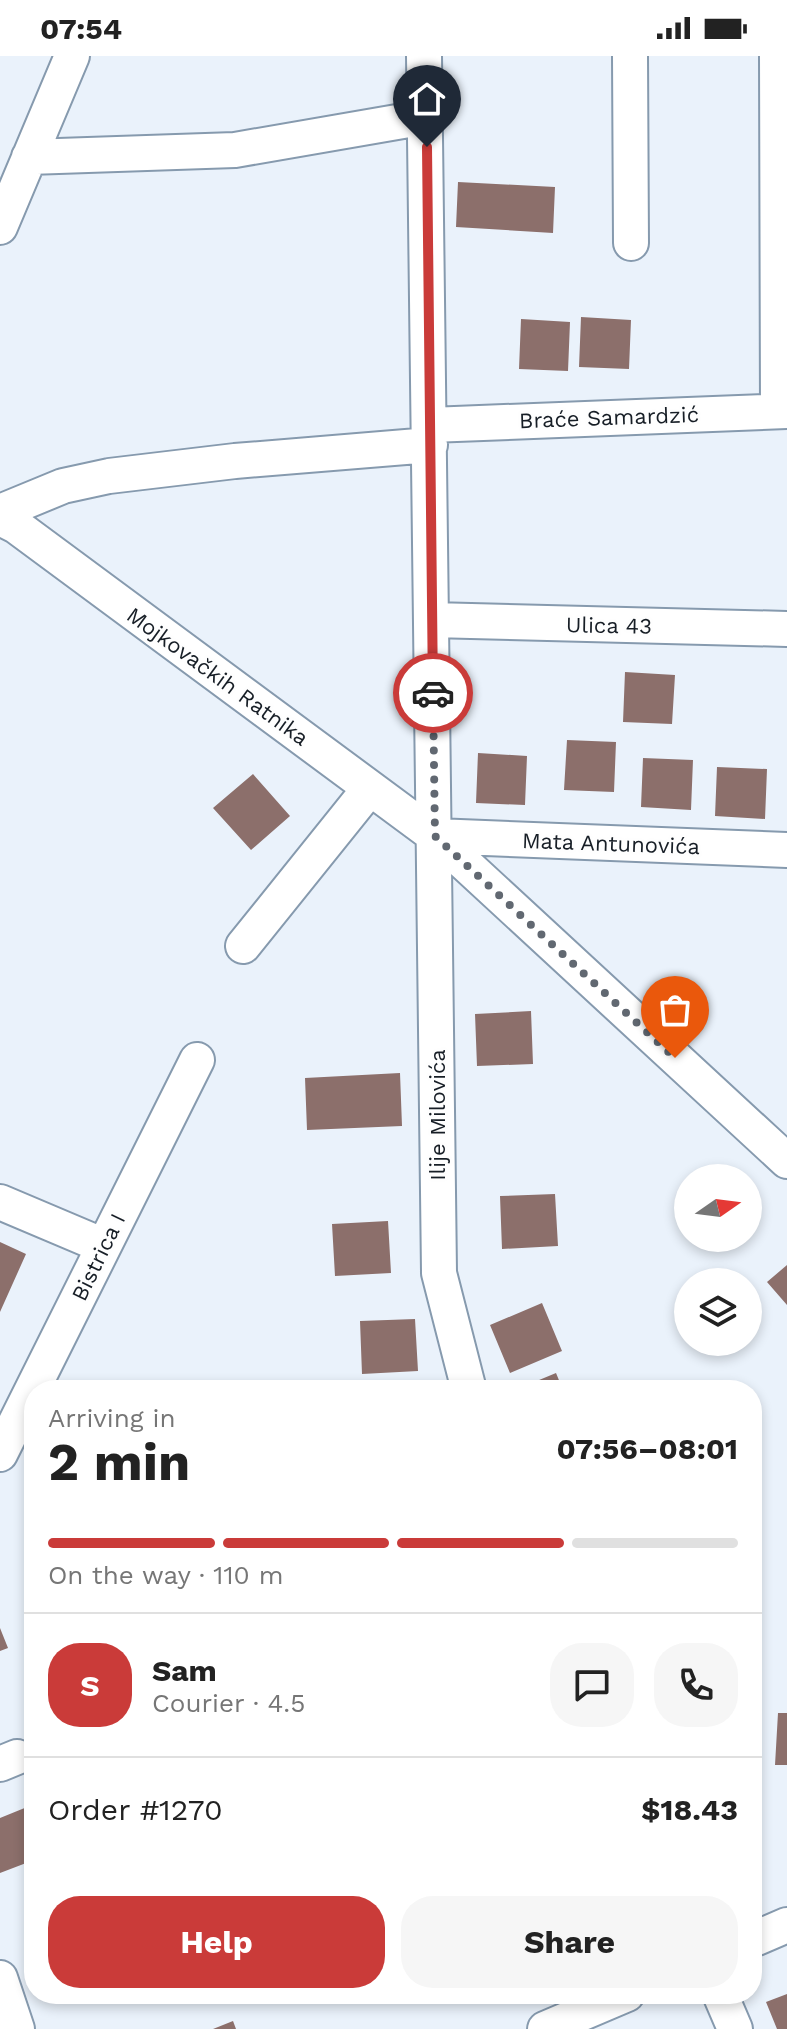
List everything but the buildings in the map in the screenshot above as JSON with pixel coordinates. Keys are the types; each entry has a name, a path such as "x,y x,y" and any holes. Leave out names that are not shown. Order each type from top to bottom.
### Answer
{"street":[{"path":"0,227 72,56"},
{"name":"Ilije Milovića","path":"424,56 439,1273 466,1380"},
{"path":"630,56 631,243"},
{"path":"777,56 782,411"},
{"path":"29,157 235,150 426,117"},
{"name":"Braće Samardzić","path":"0,515 63,486 109,476 430,435 782,411"},
{"name":"Mojkovačkih Ratnika","path":"0,515 435,836 787,1161"},
{"name":"Ulica 43","path":"432,620 787,629"},
{"path":"243,946 370,788"},
{"name":"Mata Antunovića","path":"435,836 787,850"},
{"name":"Bistrica I","path":"37,1380 197,1060"},
{"path":"0,1202 104,1246"},
{"name":"Bistrica I","path":"0,1454 24,1406"},
{"path":"762,1936 787,1925"},
{"path":"0,1978 17,2029"},
{"path":"545,2029 604,2004"},
{"path":"724,2004 735,2029"}],"way so far":[{"path":"433,693 435,836 675,1058"}],"route":[{"path":"427,147 433,693"}]}
